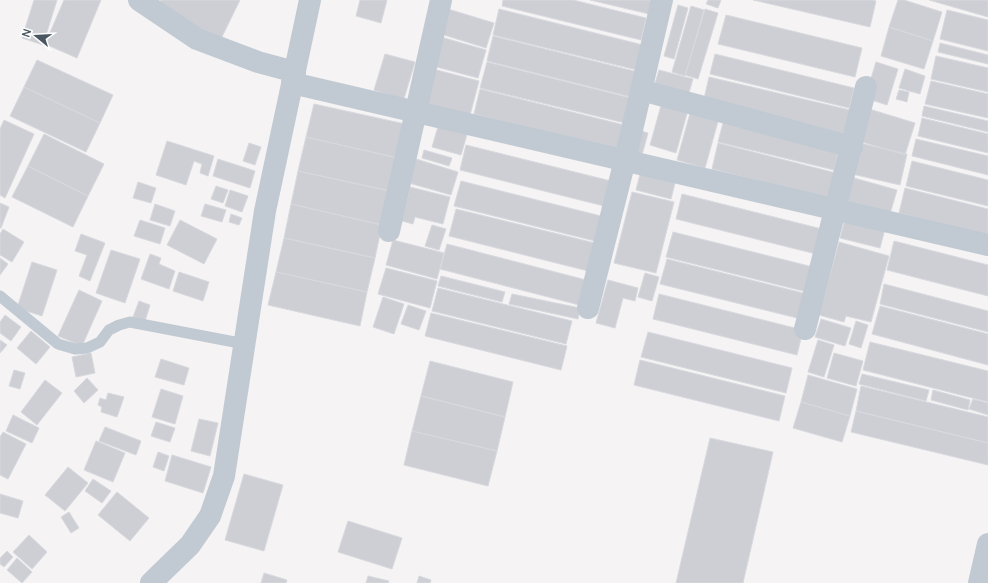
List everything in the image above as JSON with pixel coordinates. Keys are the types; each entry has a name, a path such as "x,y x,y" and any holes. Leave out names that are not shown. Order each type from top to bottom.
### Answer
{"street":[{"path":"139,0 197,38 294,78 416,112 988,245"},
{"path":"151,583 190,545 210,516 224,476 265,211 310,0"},
{"path":"389,231 441,0"},
{"path":"588,308 625,160 662,0"},
{"path":"805,329 866,87"},
{"path":"641,90 852,147"},
{"path":"979,583 988,544"}],"lane":[{"path":"0,296 58,344 74,349 88,348 100,342 109,330 130,322 245,344"}],"building":[{"path":"34,0 57,0 43,45 22,38"},
{"path":"64,0 101,0 77,58 45,44"},
{"path":"161,0 240,0 220,41 157,9"},
{"path":"360,0 387,0 381,23 356,16"},
{"path":"503,0 573,0 646,18 641,40 502,6"},
{"path":"590,0 652,0 649,14"},
{"path":"708,0 721,0 718,8 706,4"},
{"path":"753,0 872,0 876,1 870,27"},
{"path":"898,0 904,0 942,12 933,41 889,27"},
{"path":"929,0 988,0 988,17"},
{"path":"678,5 688,8 674,59 664,56"},
{"path":"691,6 704,10 685,76 672,72"},
{"path":"448,9 494,23 486,48 441,34"},
{"path":"499,9 643,45 637,70 493,35"},
{"path":"705,9 718,13 698,79 685,75"},
{"path":"947,10 988,20 988,51 940,39"},
{"path":"726,15 862,48 855,77 718,44"},
{"path":"889,27 933,41 924,69 881,56"},
{"path":"493,36 638,72 631,97 487,61"},
{"path":"441,37 486,50 478,78 433,66"},
{"path":"940,43 988,55 988,64 938,52"},
{"path":"385,54 415,62 403,102 374,90"},
{"path":"715,54 854,88 849,108 710,74"},
{"path":"936,56 988,68 988,92 931,79"},
{"path":"37,60 113,95 100,123 24,87"},
{"path":"487,62 631,98 625,123 480,88"},
{"path":"876,62 898,69 887,105 865,98"},
{"path":"433,69 479,81 469,119 423,107"},
{"path":"905,69 925,76 920,94 899,88"},
{"path":"659,70 693,79 687,99 653,90"},
{"path":"709,77 850,110 843,135 703,103"},
{"path":"931,81 988,94 988,118 925,104"},
{"path":"24,87 100,123 86,152 10,116"},
{"path":"480,89 624,125 618,150 474,114"},
{"path":"899,90 909,92 907,102 896,99"},
{"path":"662,102 688,110 676,153 650,145"},
{"path":"314,104 405,124 398,158 306,137"},
{"path":"924,106 988,121 988,132 922,116"},
{"path":"869,109 915,123 905,155 859,141"},
{"path":"691,110 719,118 705,168 677,160"},
{"path":"922,118 988,134 988,153 918,136"},
{"path":"724,119 839,147 834,170 718,142"},
{"path":"4,120 34,134 5,198 0,195 0,129"},
{"path":"439,123 468,131 461,155 432,147"},
{"path":"638,130 648,133 642,155 632,152"},
{"path":"44,134 104,164 88,196 28,166"},
{"path":"306,137 398,158 390,191 298,171"},
{"path":"916,139 988,156 988,175 912,156"},
{"path":"167,141 214,156 208,176 200,173 202,164 194,161 186,185 156,175"},
{"path":"249,143 261,147 255,165 243,161"},
{"path":"718,143 836,173 829,199 712,169"},
{"path":"860,143 907,154 900,185 852,174"},
{"path":"466,145 611,181 604,206 460,170"},
{"path":"424,150 452,158 449,166 422,158"},
{"path":"218,159 255,171 250,188 213,176"},
{"path":"416,159 458,172 451,195 409,183"},
{"path":"912,161 988,180 988,206 906,186"},
{"path":"28,166 88,196 73,227 12,197"},
{"path":"298,171 390,191 382,225 291,204"},
{"path":"640,174 675,183 671,199 636,190"},
{"path":"854,178 897,190 890,214 848,202"},
{"path":"461,181 605,217 599,242 454,206"},
{"path":"138,182 156,188 151,203 133,198"},
{"path":"216,186 228,190 223,203 211,199"},
{"path":"410,187 450,197 443,224 415,217 413,224 402,221"},
{"path":"905,188 988,209 988,236 899,213"},
{"path":"230,190 248,196 242,212 225,206"},
{"path":"632,192 674,202 656,273 614,263"},
{"path":"682,194 826,230 820,255 676,219"},
{"path":"0,203 9,207 1,228 0,228"},
{"path":"155,204 175,211 170,226 150,220"},
{"path":"205,204 226,210 222,222 201,216"},
{"path":"291,204 382,225 375,258 284,238"},
{"path":"456,209 599,244 592,272 449,236"},
{"path":"231,214 242,218 239,225 229,222"},
{"path":"845,219 885,229 880,248 840,238"},
{"path":"140,220 165,228 160,244 134,236"},
{"path":"180,220 217,239 204,264 167,245"},
{"path":"432,225 446,229 439,250 425,246"},
{"path":"3,229 24,242 12,262 0,255 0,234"},
{"path":"673,232 817,268 811,293 666,257"},
{"path":"81,234 105,243 90,281 79,276 87,255 75,251"},
{"path":"284,238 375,258 367,292 276,272"},
{"path":"393,240 444,253 437,279 386,265"},
{"path":"894,241 988,265 988,296 887,270"},
{"path":"839,242 889,256 871,322 846,316 844,322 819,315"},
{"path":"447,244 590,281 583,306 440,269"},
{"path":"111,250 140,259 125,303 96,293"},
{"path":"150,254 161,258 159,264 175,271 169,289 141,279"},
{"path":"0,258 8,264 0,275"},
{"path":"667,259 811,295 805,320 660,284"},
{"path":"32,262 57,270 42,316 17,308"},
{"path":"386,268 437,281 430,308 378,294"},
{"path":"179,272 209,282 203,301 173,291"},
{"path":"276,272 367,292 360,326 268,305"},
{"path":"645,273 659,277 652,301 638,297"},
{"path":"441,276 505,292 502,302 438,286"},
{"path":"608,280 638,288 635,301 623,298 615,328 596,323"},
{"path":"884,284 988,311 988,332 880,304"},
{"path":"438,288 572,321 566,344 432,311"},
{"path":"79,290 102,301 82,346 58,336"},
{"path":"512,294 580,308 578,319 509,304"},
{"path":"659,294 803,330 797,355 653,319"},
{"path":"383,297 404,304 394,334 373,327"},
{"path":"139,301 150,305 145,321 133,317"},
{"path":"408,305 426,311 419,330 401,324"},
{"path":"880,306 988,334 988,365 872,334"},
{"path":"431,313 567,346 561,370 425,336"},
{"path":"5,315 21,327 11,341 0,333 0,322"},
{"path":"821,319 851,328 845,346 815,337"},
{"path":"856,321 868,325 861,348 849,344"},
{"path":"31,331 50,347 36,364 17,348"},
{"path":"648,332 792,368 786,393 641,357"},
{"path":"0,340 7,345 0,353"},
{"path":"818,340 834,345 824,377 808,372"},
{"path":"870,342 988,371 988,402 863,370"},
{"path":"91,353 95,373 76,377 72,357"},
{"path":"834,353 863,361 856,386 827,378"},
{"path":"161,359 189,368 184,385 155,377"},
{"path":"640,360 785,396 779,421 634,385"},
{"path":"430,361 513,382 505,417 421,396"},
{"path":"14,370 25,373 20,389 9,386"},
{"path":"862,374 929,390 926,401 859,384"},
{"path":"808,375 857,389 850,416 801,402"},
{"path":"87,378 98,390 84,403 74,391"},
{"path":"45,380 62,393 37,425 21,412"},
{"path":"861,386 988,417 988,443 856,411"},
{"path":"161,389 183,396 175,424 152,417"},
{"path":"933,390 970,400 968,410 931,400"},
{"path":"108,393 124,397 117,417 101,412 102,407 98,405 100,398 106,400"},
{"path":"421,396 505,417 497,451 412,431"},
{"path":"973,399 988,403 988,415 969,409"},
{"path":"801,402 850,416 842,442 793,428"},
{"path":"856,411 988,443 988,465 851,432"},
{"path":"13,415 39,428 32,443 6,431"},
{"path":"199,419 218,423 210,456 191,451"},
{"path":"156,422 175,428 170,442 151,436"},
{"path":"105,427 141,441 136,455 99,441"},
{"path":"412,431 497,451 488,486 404,465"},
{"path":"3,432 26,444 8,479 0,475 0,437"},
{"path":"710,438 773,452 743,583 676,583"},
{"path":"96,441 125,453 113,482 84,470"},
{"path":"158,452 169,456 164,471 153,467"},
{"path":"172,455 211,467 203,493 165,481"},
{"path":"68,467 88,483 65,511 45,495"},
{"path":"244,474 283,485 264,551 225,540"},
{"path":"93,479 111,491 102,503 85,491"},
{"path":"117,492 149,518 130,541 98,515"},
{"path":"0,494 23,501 18,518 0,513"},
{"path":"69,512 79,528 71,533 61,517"},
{"path":"348,521 402,538 392,569 338,552"},
{"path":"29,535 47,552 32,569 13,552"},
{"path":"7,551 13,557 4,567 0,564 0,558"},
{"path":"17,558 32,572 22,583 7,570"},
{"path":"264,573 287,580 286,583 261,583"},
{"path":"368,576 389,581 388,583 366,583"},
{"path":"419,576 431,580 430,583 417,583"}]}
